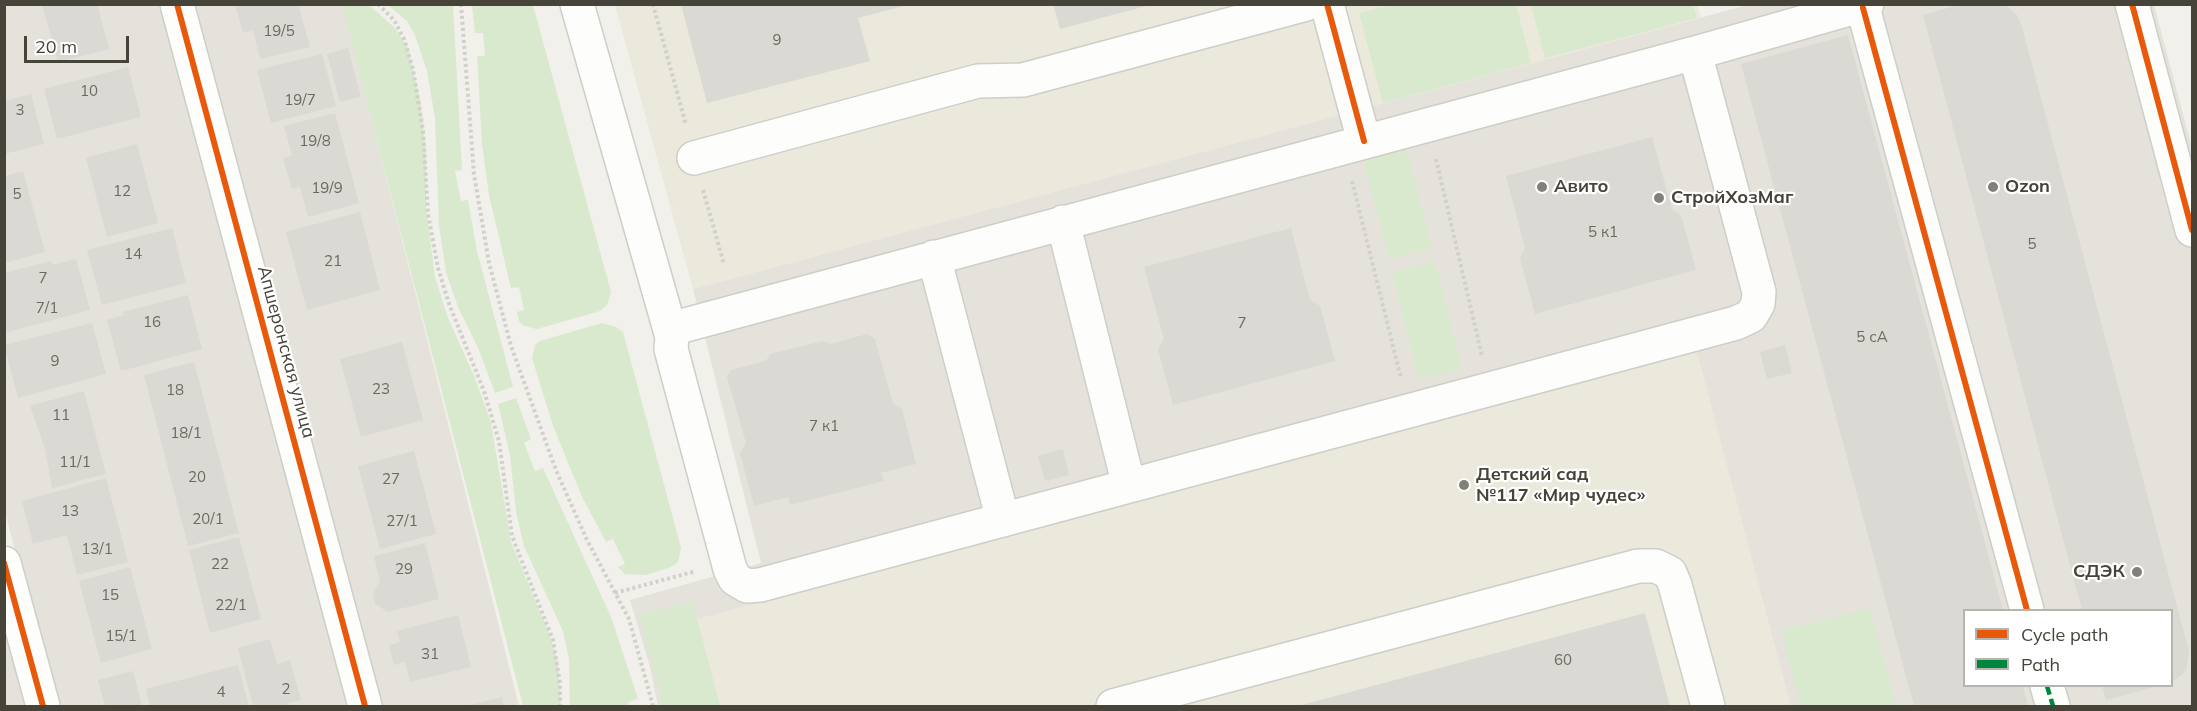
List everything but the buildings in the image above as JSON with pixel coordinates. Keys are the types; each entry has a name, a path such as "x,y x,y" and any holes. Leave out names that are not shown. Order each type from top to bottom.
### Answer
{"street":[{"name":"Апшеронская улица","path":"177,4 365,706"},
{"path":"577,4 672,337 671,349 728,562 735,579 747,586 760,585 1409,411 1736,323 1751,316 1758,304 1759,292 1695,53"},
{"path":"694,158 978,81 1023,80 1306,4"},
{"path":"1327,4 1354,144"},
{"path":"2132,4 2193,230"},
{"path":"672,337 678,327 690,322 1864,6 2027,609"},
{"path":"1063,222 1129,486"},
{"path":"934,256 1003,520"},
{"path":"4,563 43,706"},
{"path":"1113,706 1638,566 1656,566 1670,573 1676,585 1708,706"},
{"path":"2047,687 2053,706"}],"path":[{"path":"378,4 394,20 404,39 413,69 423,130 428,214 438,268 449,304 484,391 498,441 512,536 553,640 560,706"},
{"path":"461,4 474,174 489,263 511,346 556,470 586,538 629,619 652,706"},
{"path":"1428,124 1490,389"},
{"path":"1354,144 1409,411"},
{"path":"615,593 728,562"}],"shaded area":[{"path":"1697,4 1701,18 693,289 615,5"},
{"path":"4,5 160,5 349,706 56,706 5,512"},
{"path":"193,5 343,5 519,706 380,706"},
{"path":"1748,5 2154,5 2192,148 2192,706 658,706 650,667 630,600 761,563 693,289"},
{"name":"Детский сад №117 «Мир чудес»","path":"1697,352 1791,706 720,706 697,619"},
{"path":"5,623 27,706 5,706"}],"green space":[{"path":"342,5 369,5 395,28 408,48 421,105 426,153 426,207 435,277 448,318 475,378 491,423 511,542 550,636 558,663 561,706 523,706"},
{"path":"388,5 453,5 462,170 455,171 461,201 468,200 477,251 513,387 495,393 479,350 458,307 446,272 439,226 435,118 427,71 415,35 407,21"},
{"path":"472,5 533,5 611,292 607,305 600,311 537,329 524,326 519,321 517,312 524,310 519,287 511,288 489,195 482,144 477,56 485,56 483,33 475,33"},
{"path":"1392,5 1516,5 1531,63 1383,103 1359,13"},
{"path":"1531,5 1693,5 1697,18 1545,58"},
{"path":"1404,140 1432,248 1389,259 1361,150"},
{"path":"1435,261 1462,369 1419,380 1392,272"},
{"path":"602,323 616,327 623,332 681,548 678,562 671,567 646,575 625,574 618,567 625,564 613,539 606,542 583,499 553,426 532,358 535,345 540,341"},
{"path":"516,398 531,439 524,443 535,471 543,468 611,617 638,699 628,702 629,706 570,706 569,659 563,631 524,546 516,512 510,455 498,404"},
{"path":"692,601 720,706 664,706 639,615"},
{"path":"1870,608 1896,706 1801,706 1781,631"}],"marked path":[{"path":"2047,687 2053,706"}],"cycle path":[{"path":"177,4 365,706"},
{"path":"1327,4 1364,141"},
{"path":"2132,4 2192,230"},
{"path":"1863,8 2027,609"},
{"path":"4,563 43,706"}],"place":[{"name":"Авито","path":"1542,187"},
{"name":"Ozon","path":"1993,187"},
{"name":"СтройХозМаг","path":"1659,198"},
{"name":"Детский сад №117 «Мир чудес»","path":"1464,485"},
{"name":"СДЭК","path":"2137,572"}]}
